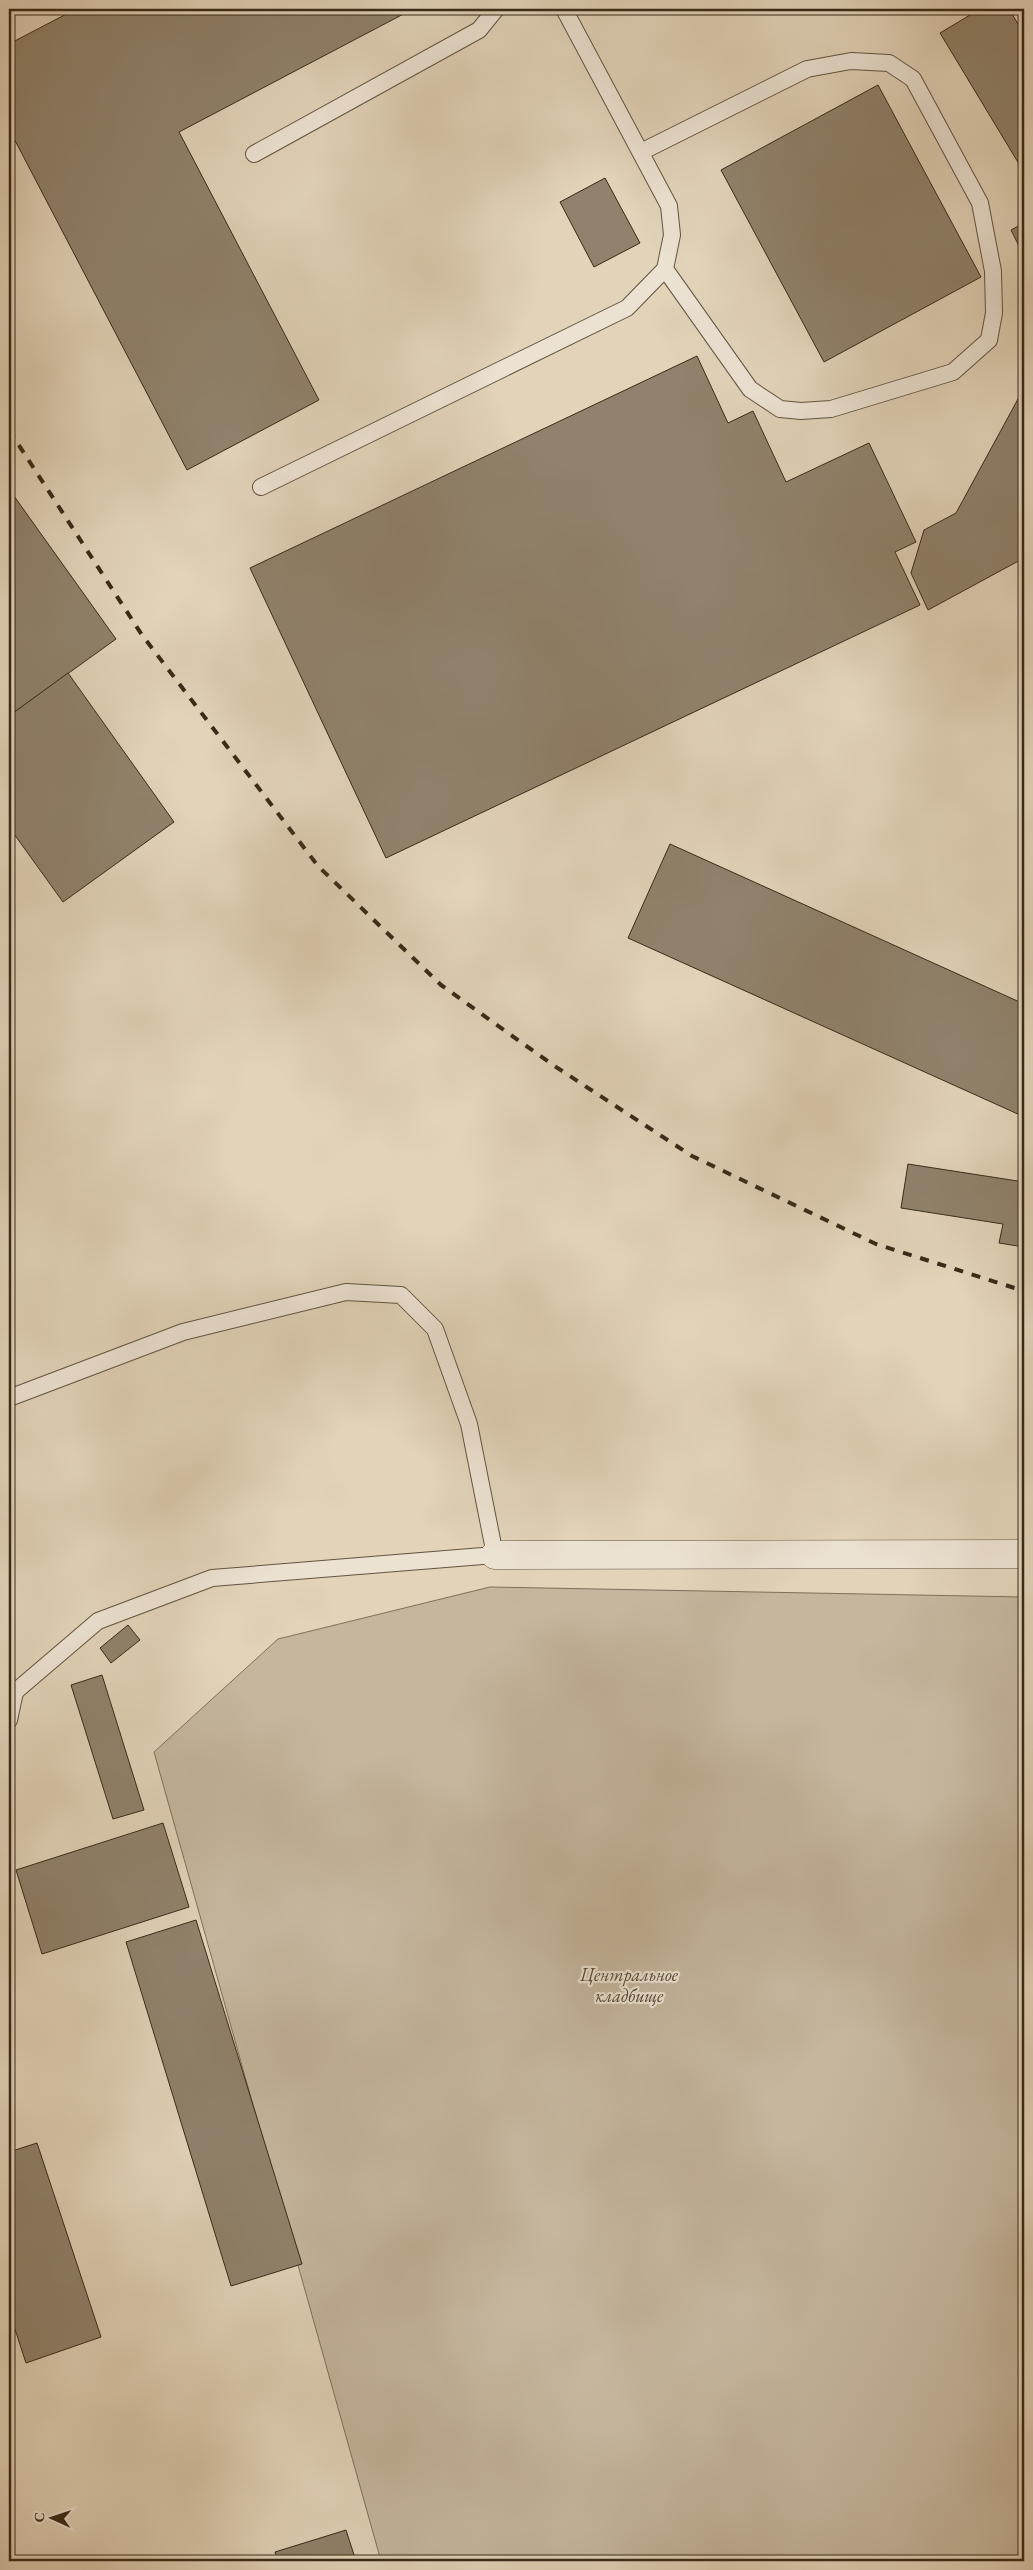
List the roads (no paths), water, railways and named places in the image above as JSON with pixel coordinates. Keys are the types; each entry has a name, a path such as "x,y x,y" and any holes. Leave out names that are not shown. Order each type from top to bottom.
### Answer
{"street":[{"path":"495,1555 1024,1554"}],"lane":[{"path":"254,154 479,30 496,9"},
{"path":"261,487 627,308 665,269 672,235 669,206 564,9"},
{"path":"640,152 808,69 851,61 889,63 913,79 980,203 993,270 994,313 988,340 954,372 831,409 802,411 780,409 750,389 665,269"},
{"path":"9,1398 183,1332 346,1292 401,1295 435,1329 469,1424 495,1555 212,1578 98,1621 12,1694 9,1720"}],"railway":[{"path":"9,430 142,635 318,866 441,985 553,1065 692,1156 876,1244 1024,1291"}],"park label":[{"name":"Центральное кладбище","path":"629,1984"}]}
